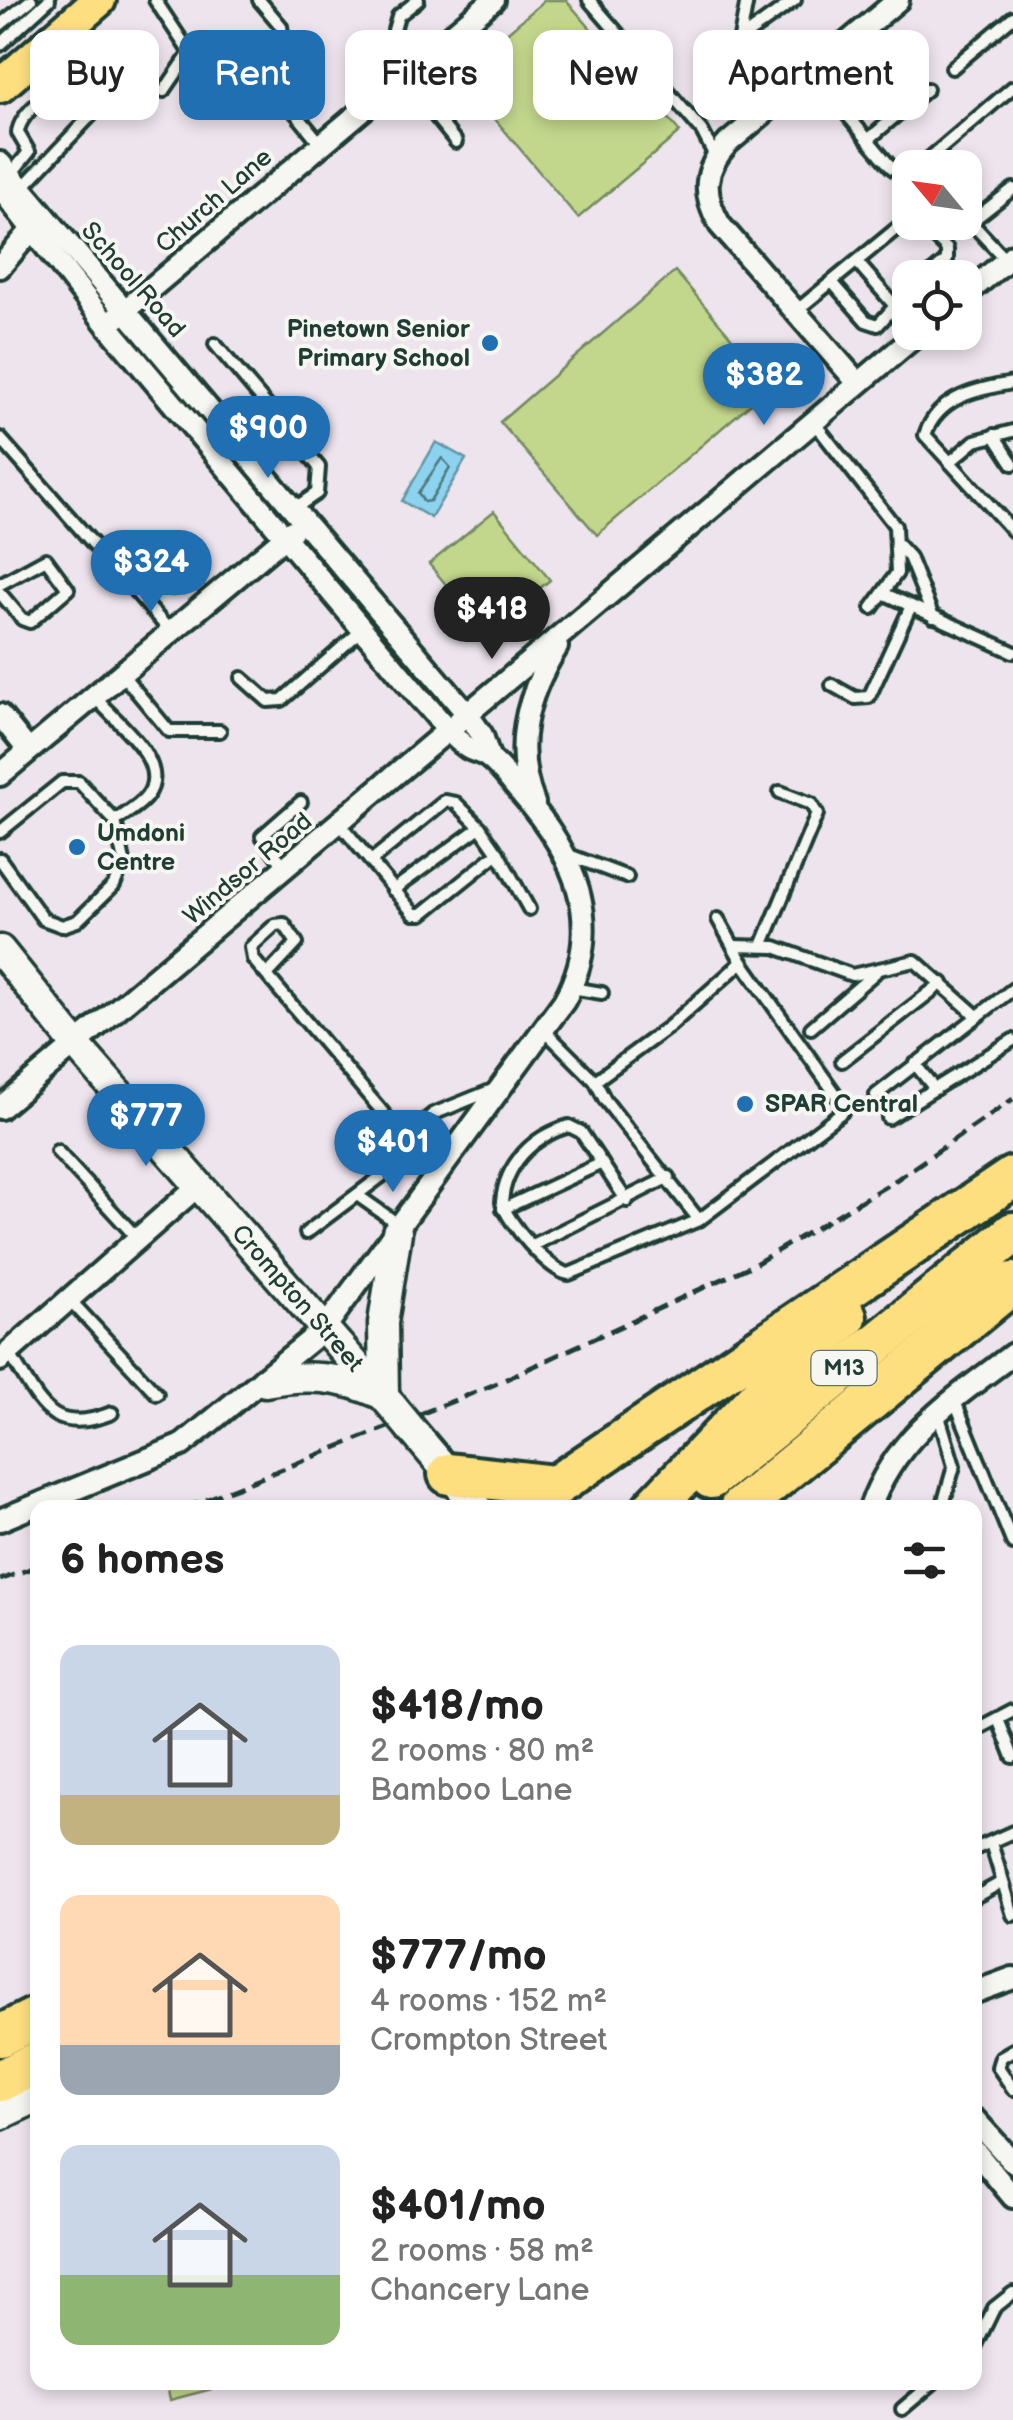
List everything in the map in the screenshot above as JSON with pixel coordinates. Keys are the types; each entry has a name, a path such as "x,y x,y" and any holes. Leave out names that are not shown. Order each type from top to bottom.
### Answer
{"highway":[{"path":"443,1466 539,1497 1005,1183"},
{"path":"661,1500 788,1366 1005,1183"},
{"name":"M13","path":"688,1500 1013,1233"},
{"name":"M13","path":"750,1500 1013,1282"},
{"path":"761,1500 1013,1311"},
{"path":"0,2036 30,2020"},
{"path":"0,2081 30,2066"}],"main road":[{"path":"0,86 99,0"}],"street":[{"name":"Church Lane","path":"458,30 493,0"},
{"path":"863,30 898,0"},
{"name":"Church Lane","path":"106,324 349,120"},
{"path":"755,120 715,156 707,171 706,194 720,225 857,382"},
{"name":"School Road","path":"8,179 106,324 283,538 450,730 466,746 488,757 537,812 565,854 585,906 586,939 571,988"},
{"path":"0,267 38,222"},
{"name":"School Road","path":"38,222 127,310 300,514 468,715 482,736 488,757"},
{"path":"982,281 1010,257"},
{"name":"Windsor Road","path":"0,1108 287,870 897,350"},
{"path":"0,774 283,538 300,514"},
{"path":"537,812 525,773 523,733 537,681 566,632"},
{"path":"0,715 28,750"},
{"name":"Crompton Street","path":"0,950 76,1045 471,1500"},
{"path":"52,1500 150,1462 197,1434 324,1329 571,988"},
{"path":"4,1356 199,1185"},
{"path":"264,1382 302,1375 336,1378 388,1401 383,1323 399,1229"},
{"path":"874,1500 902,1446 946,1406 1010,1364"},
{"path":"0,1520 30,1508"},
{"path":"982,1989 1013,1978"},
{"path":"0,2114 30,2100"},
{"path":"982,2128 1013,2162"},
{"path":"982,2159 1013,2197"}],"lane":[{"path":"0,25 31,0"},
{"path":"0,45 49,0"},
{"path":"155,0 190,53 182,71 164,90"},
{"path":"259,0 282,26 286,62 272,82 320,143"},
{"path":"395,30 395,24 418,0"},
{"path":"590,0 702,132 715,156"},
{"path":"741,30 747,0"},
{"path":"753,30 795,0"},
{"path":"952,68 1013,17"},
{"path":"84,76 101,99 100,104 8,179 29,152 18,133 20,121 69,79 84,76"},
{"path":"939,150 1013,87"},
{"path":"441,120 456,142"},
{"path":"747,120 748,126"},
{"path":"852,120 892,168"},
{"path":"868,138 890,120"},
{"path":"982,210 1013,189"},
{"path":"796,312 892,232"},
{"path":"982,232 1010,257"},
{"path":"856,262 892,302"},
{"path":"832,282 870,323 878,324 892,306"},
{"path":"216,344 319,466 317,493 300,514"},
{"path":"1013,382 958,396 926,429 926,440 1013,532"},
{"path":"812,421 895,526 897,573 872,608"},
{"path":"950,462 976,441 1013,431"},
{"path":"994,435 1013,464"},
{"path":"0,438 170,631"},
{"path":"897,543 909,557 934,618"},
{"path":"112,568 138,550 172,588"},
{"path":"0,584 42,559 50,562 68,584 66,593 30,622 22,619 0,593"},
{"path":"884,594 1013,652"},
{"path":"832,685 855,698 869,697 911,606"},
{"path":"242,678 268,701 282,700 362,630"},
{"path":"121,673 173,733 220,730"},
{"path":"94,695 148,756 154,774 146,798 114,821"},
{"path":"0,832 62,782 79,782 114,821 122,840 122,874 76,921 62,926 43,919 0,859"},
{"path":"762,946 817,814 812,804 780,792"},
{"path":"371,861 445,801 456,803 480,827 529,909"},
{"path":"287,870 262,836 300,802"},
{"path":"340,824 418,915 498,854"},
{"path":"394,890 480,827"},
{"path":"565,854 627,877"},
{"path":"627,1200 581,1132 564,1127 520,1154 502,1194 502,1209 556,1270 569,1274 700,1220 843,1110 742,962 718,918"},
{"path":"267,976 297,943 284,924 276,925 251,947 253,959 267,976 407,1141"},
{"path":"733,946 776,946 846,974 915,961 977,1016"},
{"path":"595,1081 670,1026 742,962"},
{"path":"812,1028 880,968"},
{"path":"842,1061 942,983"},
{"path":"571,988 602,993"},
{"path":"876,1094 1013,989"},
{"path":"544,1030 595,1081 605,1100 700,1220"},
{"path":"888,1118 1013,1040"},
{"path":"915,1064 935,1089"},
{"path":"306,1233 383,1175 407,1141 443,1107 502,1087"},
{"path":"57,1151 138,1239"},
{"path":"502,1209 602,1163"},
{"path":"533,1245 669,1178"},
{"path":"357,1195 399,1229"},
{"path":"69,1299 157,1394"},
{"path":"4,1356 42,1406 57,1418 88,1422 112,1414"},
{"path":"944,1500 954,1466 946,1406"},
{"path":"946,1406 1013,1544"},
{"path":"982,1727 1013,1710"},
{"path":"998,1719 1013,1756"},
{"path":"982,1846 1013,1832"},
{"path":"990,1843 1013,1915"},
{"path":"982,1893 1002,1882"},
{"path":"1013,2050 1001,2057 998,2068 1013,2090"},
{"path":"982,2333 994,2308 1013,2292"},
{"path":"902,2409 925,2390"}],"green space":[{"path":"545,0 566,0 592,30 533,30 533,120 670,120 680,132 578,218 496,120 513,120 510,30"},
{"path":"675,271 772,385 597,535 500,422"},
{"path":"494,511 550,580 486,633 429,564"},
{"path":"168,2390 208,2390 170,2400"}],"water":[{"path":"436,442 466,459 431,518 402,501"}],"railway":[{"path":"205,1500 493,1385 755,1264 896,1180 1013,1099"},
{"path":"0,1580 30,1569"}],"place":[{"name":"Pinetown Senior Primary School","path":"490,343"},
{"name":"Umdoni Centre","path":"77,847"},
{"name":"SPAR Central","path":"745,1104"}]}
